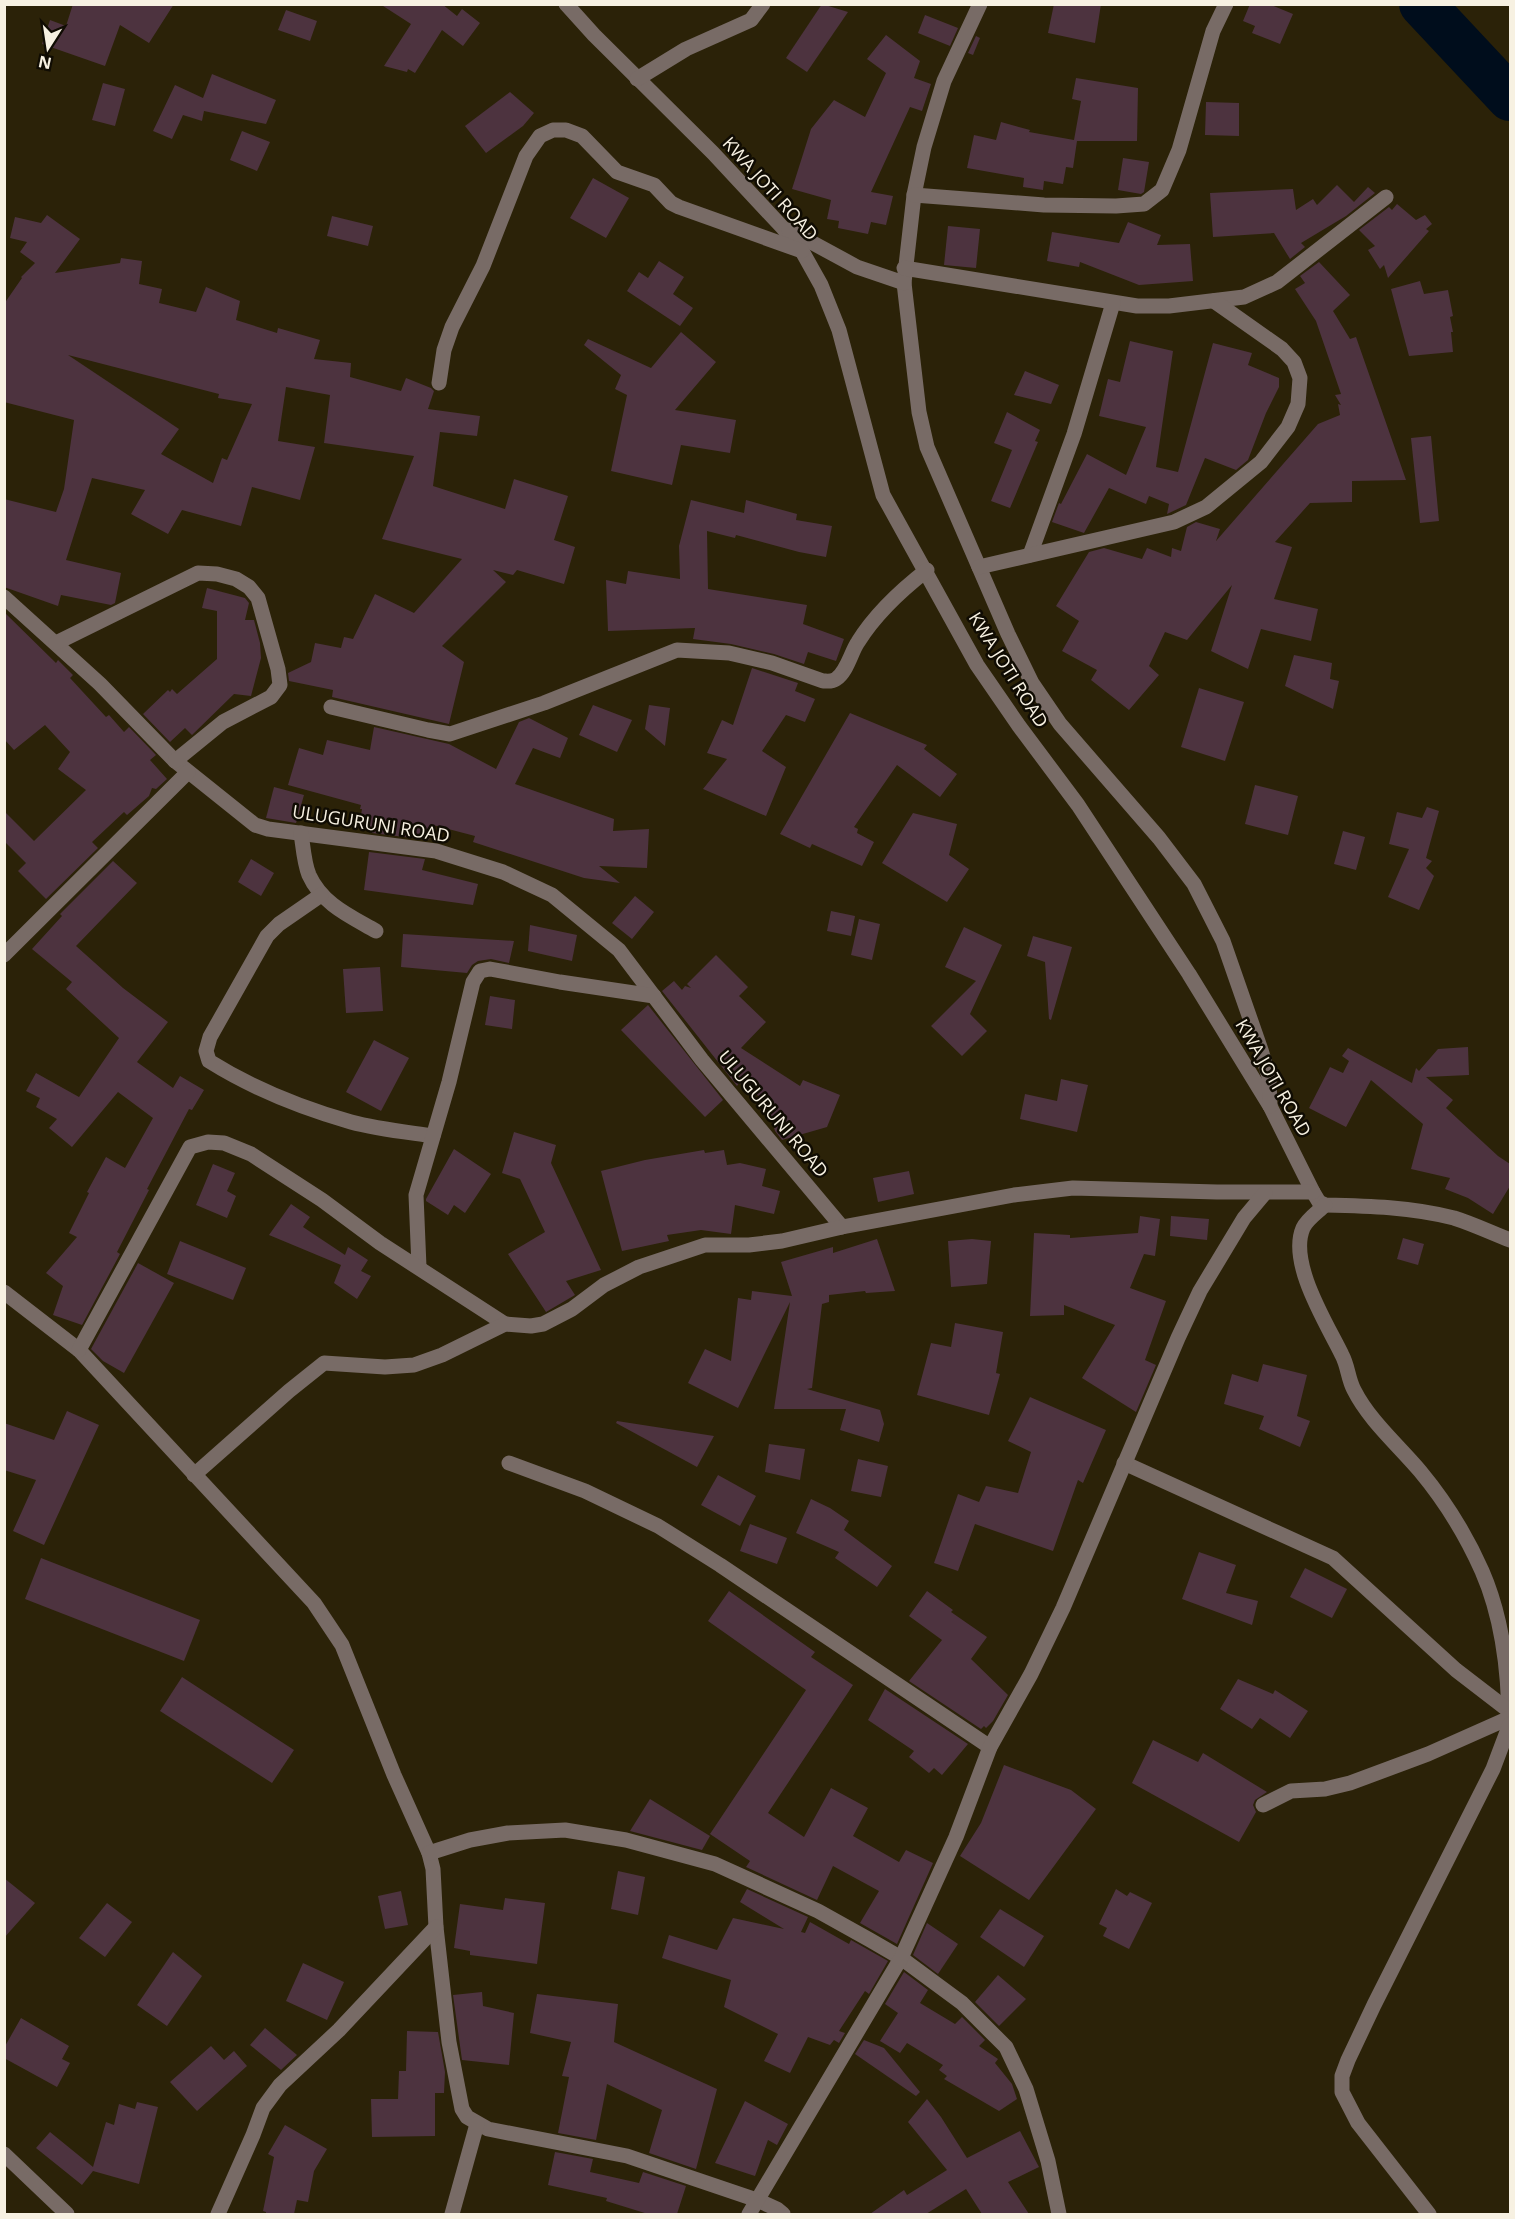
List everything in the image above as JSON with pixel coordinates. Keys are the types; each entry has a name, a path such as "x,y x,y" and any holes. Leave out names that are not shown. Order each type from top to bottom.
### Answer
{"street":[{"name":"KWA JOTI ROAD","path":"566,4 637,79 713,153 802,251 821,285 839,330 884,495 977,665 1078,805 1189,974 1270,1106 1313,1192 1319,1202 1325,1205"},
{"path":"637,79 686,49 751,20 763,4"},
{"path":"980,4 944,81 924,147 914,195 904,275 919,412 927,447 1032,683 1060,724 1159,838 1194,884 1222,941 1262,1050 1269,1077 1270,1106"},
{"path":"914,195 1044,205 1144,204 1162,190 1179,150 1213,31 1226,4"},
{"path":"439,382 444,350 452,327 483,266 526,156 540,136 553,130 566,130 582,136 617,172 654,185 671,203 679,207 802,251"},
{"path":"783,228 857,267 1113,303 1169,306 1244,297 1277,282 1386,197"},
{"path":"979,567 1174,522 1206,507 1261,462 1287,428 1298,404 1300,378 1294,362 1282,349 1214,301"},
{"path":"1030,555 1074,434 1113,303"},
{"path":"331,707 450,734 544,703 677,650 729,653 772,663 823,681 830,681 838,678 857,643 878,614 902,590 927,570"},
{"path":"57,643 198,573 236,579 249,587 258,598 278,669 280,685 271,697 223,722 175,761"},
{"name":"ULUGURUNI ROAD","path":"4,597 100,684 175,761 255,825 268,829 436,851 503,872 560,901 619,950 702,1060 842,1227"},
{"path":"4,955 188,772"},
{"path":"301,833 308,874 321,894 336,908 376,932"},
{"path":"321,894 279,924 257,951 210,1037 206,1051 209,1062 230,1074 298,1104 352,1122 434,1136"},
{"path":"419,1267 416,1195 434,1136 473,982 480,971 490,969 654,996"},
{"path":"79,1350 190,1147 208,1142 224,1143 251,1154 322,1200 380,1243 505,1324 531,1326 543,1324 563,1314 604,1285 639,1267 705,1245 749,1245 782,1241 842,1227 1014,1195 1073,1188 1313,1192"},
{"path":"749,2214 901,1958 956,1837 990,1747 1031,1674 1063,1608 1200,1291 1244,1218 1265,1193"},
{"path":"1429,2214 1358,2123 1342,2092 1342,2076 1374,2005 1493,1769 1509,1720 1509,1692 1503,1639 1483,1572 1442,1498 1353,1389 1344,1358 1315,1303 1306,1280 1300,1252 1301,1236 1304,1226 1325,1205 1388,1206 1425,1211 1456,1219 1510,1240"},
{"path":"4,1292 79,1350 314,1604 342,1645 394,1775 429,1853 449,2042 462,2109 467,2117 488,2129 627,2156 757,2200 783,2214"},
{"path":"194,1475 297,1384 324,1364 385,1367 414,1365 442,1355 505,1324"},
{"path":"509,1463 585,1491 658,1526 990,1747"},
{"path":"1124,1463 1333,1558 1509,1720"},
{"path":"1263,1805 1291,1791 1325,1789 1350,1783 1509,1720"},
{"path":"429,1853 470,1840 508,1833 565,1830 626,1840 715,1864 818,1911 901,1958 962,2003 1006,2047 1026,2090 1048,2161 1059,2214"},
{"path":"218,2214 263,2108 280,2085 339,2030 436,1927"},
{"path":"452,2214 477,2124"},
{"path":"4,2154 67,2214"}],"building":[{"path":"73,4 174,4 149,43 120,25 105,66 42,44 50,20 66,26"},
{"path":"380,4 442,4 457,16 462,9 480,23 463,46 442,30 415,73 408,69 407,72 384,66 411,24"},
{"path":"822,4 848,12 807,72 786,58"},
{"path":"1054,4 1101,4 1095,43 1048,33"},
{"path":"1250,4 1269,4 1293,14 1280,44 1252,33 1255,26 1243,21"},
{"path":"286,10 317,21 310,41 278,30"},
{"path":"925,15 958,28 950,46 918,33"},
{"path":"886,35 920,61 914,78 931,84 922,111 910,107 871,192 893,196 886,225 871,222 868,234 838,228 839,221 827,219 831,200 792,189 811,129 834,100 865,117 886,73 867,59"},
{"path":"976,36 980,38 973,55 968,53"},
{"path":"212,74 276,100 266,124 204,111 202,121 183,115 172,139 153,131 175,85 203,98"},
{"path":"1076,78 1138,88 1137,141 1077,141 1073,168 1066,167 1063,184 1044,181 1043,190 1023,187 1024,178 967,168 974,135 996,140 1001,122 1030,130 1029,132 1074,140 1081,101 1072,99"},
{"path":"103,83 125,89 115,126 92,120"},
{"path":"510,92 534,113 523,126 486,153 465,126"},
{"path":"1206,102 1239,103 1239,136 1205,135"},
{"path":"242,131 270,142 257,171 230,160"},
{"path":"1123,158 1149,162 1144,192 1141,194 1118,190"},
{"path":"593,178 629,198 606,238 570,218"},
{"path":"1337,185 1354,202 1368,187 1375,193 1346,216 1301,243 1305,247 1290,259 1274,233 1213,237 1210,193 1293,189 1296,210 1313,199 1317,205"},
{"path":"1397,204 1416,220 1425,215 1432,224 1426,229 1429,231 1388,278 1384,265 1380,269 1368,250 1375,246 1359,230 1389,207 1392,210"},
{"path":"47,215 80,239 55,273 120,263 121,258 142,261 139,284 162,289 159,303 196,312 206,287 240,301 236,320 277,333 278,328 320,340 314,359 351,363 350,377 401,391 406,378 434,391 428,409 480,416 477,436 440,432 433,486 505,509 514,479 568,496 554,540 575,547 564,584 517,570 513,575 493,570 506,582 442,646 464,662 449,724 332,697 333,690 289,681 288,673 311,662 315,643 341,648 344,637 353,639 375,594 414,613 462,559 382,539 414,456 324,443 330,395 286,387 278,441 315,447 300,500 252,487 241,526 182,510 168,534 131,514 145,490 92,478 66,560 121,573 115,603 111,605 61,595 58,606 4,587 4,499 56,512 64,489 74,420 4,402 4,304 21,277 35,263 20,252 27,242 10,238 15,217 41,223","holes":["68,355 219,394 218,398 252,404 227,460 222,458 213,483 161,454 179,429"]},
{"path":"332,216 373,226 368,246 327,236"},
{"path":"1128,222 1161,235 1157,245 1190,244 1193,281 1139,285 1080,262 1079,267 1047,261 1052,232 1119,243"},
{"path":"948,226 980,229 976,268 944,265"},
{"path":"659,261 684,277 673,294 693,308 680,326 627,291 639,272 648,278"},
{"path":"1319,262 1350,295 1333,311 1350,339 1356,337 1406,480 1352,481 1352,502 1310,503 1275,542 1292,547 1274,599 1318,609 1311,641 1261,629 1248,669 1211,651 1232,585 1187,640 1165,632 1149,666 1159,675 1129,710 1091,680 1097,670 1062,651 1079,621 1056,606 1089,552 1104,548 1142,559 1147,548 1171,557 1172,548 1181,551 1187,527 1196,522 1220,529 1216,541 1318,424 1340,415 1338,404 1341,405 1335,395 1341,394 1316,321 1295,289 1305,283 1300,276"},
{"path":"1420,281 1424,294 1448,290 1453,316 1450,317 1453,352 1409,356 1391,289"},
{"path":"681,332 716,362 675,410 736,420 730,453 681,445 672,485 611,471 627,395 615,389 621,375 584,345 588,339 651,368"},
{"path":"1130,341 1173,351 1156,467 1178,472 1213,343 1252,353 1248,365 1279,378 1279,387 1266,413 1248,460 1236,470 1205,458 1186,505 1167,514 1169,504 1149,496 1146,504 1109,488 1084,533 1052,522 1059,503 1061,504 1087,454 1126,475 1146,427 1099,416 1108,379 1120,382"},
{"path":"1025,371 1059,385 1051,404 1014,395"},
{"path":"1007,412 1040,430 1035,441 1038,442 1010,508 991,501 1012,450 994,443"},
{"path":"1431,436 1439,521 1420,523 1411,438"},
{"path":"691,500 744,513 746,500 797,514 796,520 832,526 826,557 736,535 735,538 707,531 708,589 807,605 803,624 844,639 836,661 808,652 804,664 731,644 693,639 695,628 608,631 606,580 626,584 628,571 680,579 679,546"},
{"path":"207,588 245,598 249,603 245,620 254,620 261,658 251,696 234,694 192,735 185,728 170,742 143,714 168,690 170,692 172,689 177,694 217,659 217,611 202,608"},
{"path":"4,612 56,663 58,660 73,675 70,678 106,717 109,715 124,732 129,727 156,755 150,760 167,779 156,789 152,788 149,796 127,815 124,812 92,842 98,848 46,899 18,871 26,863 4,841 4,811 34,841 86,790 58,769 70,752 45,725 14,750 4,739"},
{"path":"1294,655 1332,663 1330,679 1339,681 1333,709 1285,686"},
{"path":"752,668 798,683 795,691 815,699 805,722 786,715 762,751 786,767 766,816 703,789 727,759 707,753 722,720 733,725"},
{"path":"1199,688 1244,702 1225,761 1181,747"},
{"path":"593,705 632,720 617,752 579,735"},
{"path":"649,705 670,708 665,746 645,729"},
{"path":"850,713 927,745 924,749 957,774 940,797 897,765 854,827 858,829 857,833 874,842 862,866 812,844 810,848 780,834"},
{"path":"529,718 568,738 560,758 533,748 515,784 614,819 613,831 649,829 647,868 599,866 620,883 584,878 473,842 475,836 433,825 429,840 372,833 372,830 359,827 361,805 288,785 299,748 323,755 327,740 370,750 374,727 449,744 496,769 519,722"},
{"path":"1255,785 1298,796 1288,835 1245,824"},
{"path":"274,787 304,795 296,823 266,818"},
{"path":"1427,807 1439,811 1426,858 1432,861 1426,868 1434,876 1419,910 1388,897 1409,849 1389,844 1397,812 1422,818"},
{"path":"913,813 957,824 949,855 969,869 947,902 882,863"},
{"path":"1343,831 1365,837 1356,870 1334,864"},
{"path":"369,852 425,859 422,870 478,884 473,905 364,890"},
{"path":"251,859 274,873 261,896 238,882"},
{"path":"113,861 137,883 76,946 123,988 168,1022 137,1062 173,1088 180,1076 204,1090 192,1110 189,1109 147,1189 149,1190 117,1252 120,1254 82,1325 53,1315 63,1286 46,1273 77,1237 69,1233 106,1157 125,1168 153,1118 118,1092 72,1147 49,1128 57,1119 36,1107 40,1098 26,1091 36,1073 79,1097 119,1038 66,989 72,982 32,949 62,916 60,914"},
{"path":"635,896 654,912 632,939 612,923"},
{"path":"831,911 855,916 851,936 827,931"},
{"path":"859,919 880,924 872,960 851,955"},
{"path":"530,925 577,935 572,961 528,951"},
{"path":"964,927 1002,945 970,1014 987,1031 962,1056 931,1026 976,981 945,967"},
{"path":"403,934 514,941 509,963 491,959 478,961 467,973 401,967"},
{"path":"1033,936 1072,947 1051,1020 1049,1019 1045,962 1027,956"},
{"path":"716,955 748,987 739,996 766,1022 741,1048 800,1086 803,1080 840,1095 827,1127 782,1140 775,1131 766,1101 739,1083 737,1086 662,991 674,981 682,990 685,986 691,988 687,984"},
{"path":"380,967 383,1011 346,1013 343,969"},
{"path":"490,996 515,1000 512,1029 485,1025"},
{"path":"648,1005 723,1100 705,1117 621,1030"},
{"path":"374,1040 409,1058 381,1111 346,1092"},
{"path":"1468,1047 1469,1075 1426,1077 1453,1100 1446,1108 1498,1156 1510,1164 1510,1186 1493,1214 1468,1198 1445,1189 1450,1178 1411,1169 1423,1124 1371,1080 1346,1127 1309,1108 1330,1067 1343,1073 1349,1061 1342,1056 1348,1048 1412,1083 1416,1068 1419,1071 1438,1049"},
{"path":"1061,1079 1088,1085 1077,1132 1020,1119 1025,1094 1057,1101"},
{"path":"514,1132 556,1145 551,1163 601,1270 566,1281 575,1295 546,1312 508,1254 545,1232 520,1179 502,1173"},
{"path":"454,1149 491,1174 465,1213 454,1205 448,1215 426,1199"},
{"path":"704,1150 705,1153 724,1150 727,1165 740,1163 766,1169 762,1186 780,1191 774,1214 735,1205 731,1234 701,1230 667,1235 669,1241 622,1251 601,1171 645,1160"},
{"path":"213,1164 235,1173 227,1191 236,1196 227,1218 196,1205"},
{"path":"909,1171 914,1194 878,1202 873,1178"},
{"path":"291,1204 310,1217 303,1227 345,1255 348,1247 368,1260 361,1271 371,1276 357,1299 334,1283 341,1265 269,1235"},
{"path":"1140,1216 1160,1219 1155,1256 1144,1254 1130,1288 1166,1301 1145,1360 1156,1365 1136,1412 1082,1378 1115,1325 1064,1305 1064,1315 1030,1316 1034,1233 1070,1235 1070,1238 1138,1233"},
{"path":"1171,1216 1209,1219 1207,1240 1170,1236"},
{"path":"1403,1238 1424,1244 1418,1265 1397,1259"},
{"path":"877,1239 895,1291 866,1293 865,1291 829,1295 829,1302 822,1304 812,1388 807,1389 880,1410 884,1424 879,1442 840,1430 846,1409 774,1409 790,1302 738,1408 688,1383 705,1349 731,1361 738,1298 751,1300 752,1291 792,1296 781,1262 833,1247 833,1253"},
{"path":"972,1239 991,1241 987,1284 951,1287 948,1241"},
{"path":"180,1241 246,1268 233,1300 167,1274"},
{"path":"138,1263 174,1283 124,1373 103,1361 91,1349"},
{"path":"955,1323 1003,1332 996,1373 1000,1374 989,1415 917,1395 931,1343 951,1347"},
{"path":"1263,1364 1307,1375 1297,1416 1310,1421 1300,1447 1259,1429 1264,1416 1224,1404 1232,1374 1258,1382"},
{"path":"1030,1397 1106,1430 1083,1483 1078,1480 1053,1551 975,1524 958,1571 934,1563 958,1494 979,1502 986,1486 1018,1493 1031,1452 1008,1441"},
{"path":"67,1411 99,1425 44,1545 13,1531 36,1480 4,1470 4,1423 54,1440"},
{"path":"617,1421 714,1436 697,1467 616,1423"},
{"path":"769,1444 805,1449 800,1480 765,1472"},
{"path":"858,1459 888,1466 881,1497 851,1491"},
{"path":"718,1475 756,1496 740,1526 701,1505"},
{"path":"811,1499 849,1521 844,1530 892,1566 877,1587 835,1558 839,1552 796,1533"},
{"path":"750,1524 787,1538 777,1564 740,1551"},
{"path":"1199,1552 1236,1565 1226,1593 1258,1601 1252,1625 1182,1599"},
{"path":"41,1558 200,1620 184,1661 25,1599"},
{"path":"1305,1568 1347,1589 1332,1618 1290,1597"},
{"path":"729,1591 815,1652 811,1657 853,1685 768,1813 804,1837 831,1788 868,1808 853,1836 899,1862 906,1850 933,1863 897,1944 860,1923 879,1891 833,1866 817,1900 746,1867 750,1861 710,1834 806,1690 708,1621"},
{"path":"927,1591 953,1610 951,1612 987,1637 971,1659 1008,1695 993,1721 986,1728 984,1726 981,1729 909,1681 942,1640 909,1616"},
{"path":"182,1677 294,1750 272,1783 160,1711"},
{"path":"1238,1679 1273,1694 1275,1690 1308,1711 1290,1738 1260,1718 1252,1729 1220,1709"},
{"path":"885,1689 968,1744 942,1775 934,1768 929,1773 909,1757 914,1751 868,1720"},
{"path":"1153,1740 1198,1762 1203,1753 1267,1792 1255,1800 1253,1805 1256,1812 1239,1842 1132,1783"},
{"path":"1004,1765 1071,1790 1096,1809 1029,1900 960,1856 981,1823"},
{"path":"650,1799 710,1836 702,1850 630,1831"},
{"path":"618,1871 645,1877 638,1915 611,1909"},
{"path":"4,1878 35,1903 4,1938"},
{"path":"747,1889 808,1917 801,1932 805,1933 810,1922 849,1944 851,1940 888,1961 869,1994 865,1991 839,2031 845,2033 839,2043 834,2040 830,2045 808,2037 790,2073 764,2061 778,2034 724,2007 731,1980 662,1958 669,1935 717,1950 733,1918 784,1929 740,1902"},
{"path":"1116,1889 1127,1896 1130,1892 1152,1903 1129,1949 1103,1936 1107,1928 1099,1924"},
{"path":"401,1891 408,1925 385,1929 378,1896"},
{"path":"505,1898 545,1903 537,1964 470,1955 470,1951 454,1948 460,1904 503,1910"},
{"path":"107,1903 132,1922 105,1957 79,1938"},
{"path":"1000,1909 1044,1936 1024,1967 980,1937"},
{"path":"927,1923 958,1944 938,1974 913,1955"},
{"path":"173,1952 202,1976 167,2026 137,2005"},
{"path":"303,1963 344,1982 327,2020 286,2001"},
{"path":"904,1972 928,1990 920,2003 955,2024 962,2017 985,2040 979,2046 998,2059 995,2063 1012,2084 1017,2099 999,2111 944,2079 947,2076 939,2070 943,2065 907,2043 900,2053 880,2041 898,2013 885,2004"},
{"path":"998,1975 1026,1999 999,2026 975,2002"},
{"path":"482,1992 483,2006 514,2013 509,2065 462,2060 453,1995"},
{"path":"537,1994 618,2004 614,2042 717,2089 696,2169 649,2153 662,2110 607,2084 596,2140 558,2133 569,2077 562,2076 571,2042 530,2033"},
{"path":"21,2018 69,2046 62,2059 70,2063 57,2087 4,2058 4,2048"},
{"path":"265,2028 297,2055 281,2070 250,2045"},
{"path":"407,2031 438,2032 445,2072 444,2093 435,2093 435,2136 372,2137 371,2099 398,2099 399,2071 406,2071"},
{"path":"864,2040 884,2048 920,2092 916,2096 855,2054"},
{"path":"211,2046 224,2060 234,2051 247,2066 197,2111 170,2082"},
{"path":"927,2099 967,2158 1020,2131 1039,2167 1008,2182 1029,2214 982,2214 966,2189 926,2214 870,2214 904,2190 907,2195 947,2170 908,2122"},
{"path":"745,2101 788,2124 777,2145 768,2140 755,2176 715,2163"},
{"path":"137,2102 158,2107 139,2184 93,2171 82,2185 36,2148 50,2132 93,2167 106,2122 114,2125 119,2104 135,2109"},
{"path":"285,2125 327,2149 314,2171 308,2202 297,2200 294,2214 266,2214 263,2211 274,2157 268,2154"},
{"path":"555,2152 593,2159 590,2172 639,2183 643,2172 686,2186 677,2214 648,2214 606,2201 607,2198 548,2185"}],"waterway":[{"path":"1422,4 1510,98"}]}
